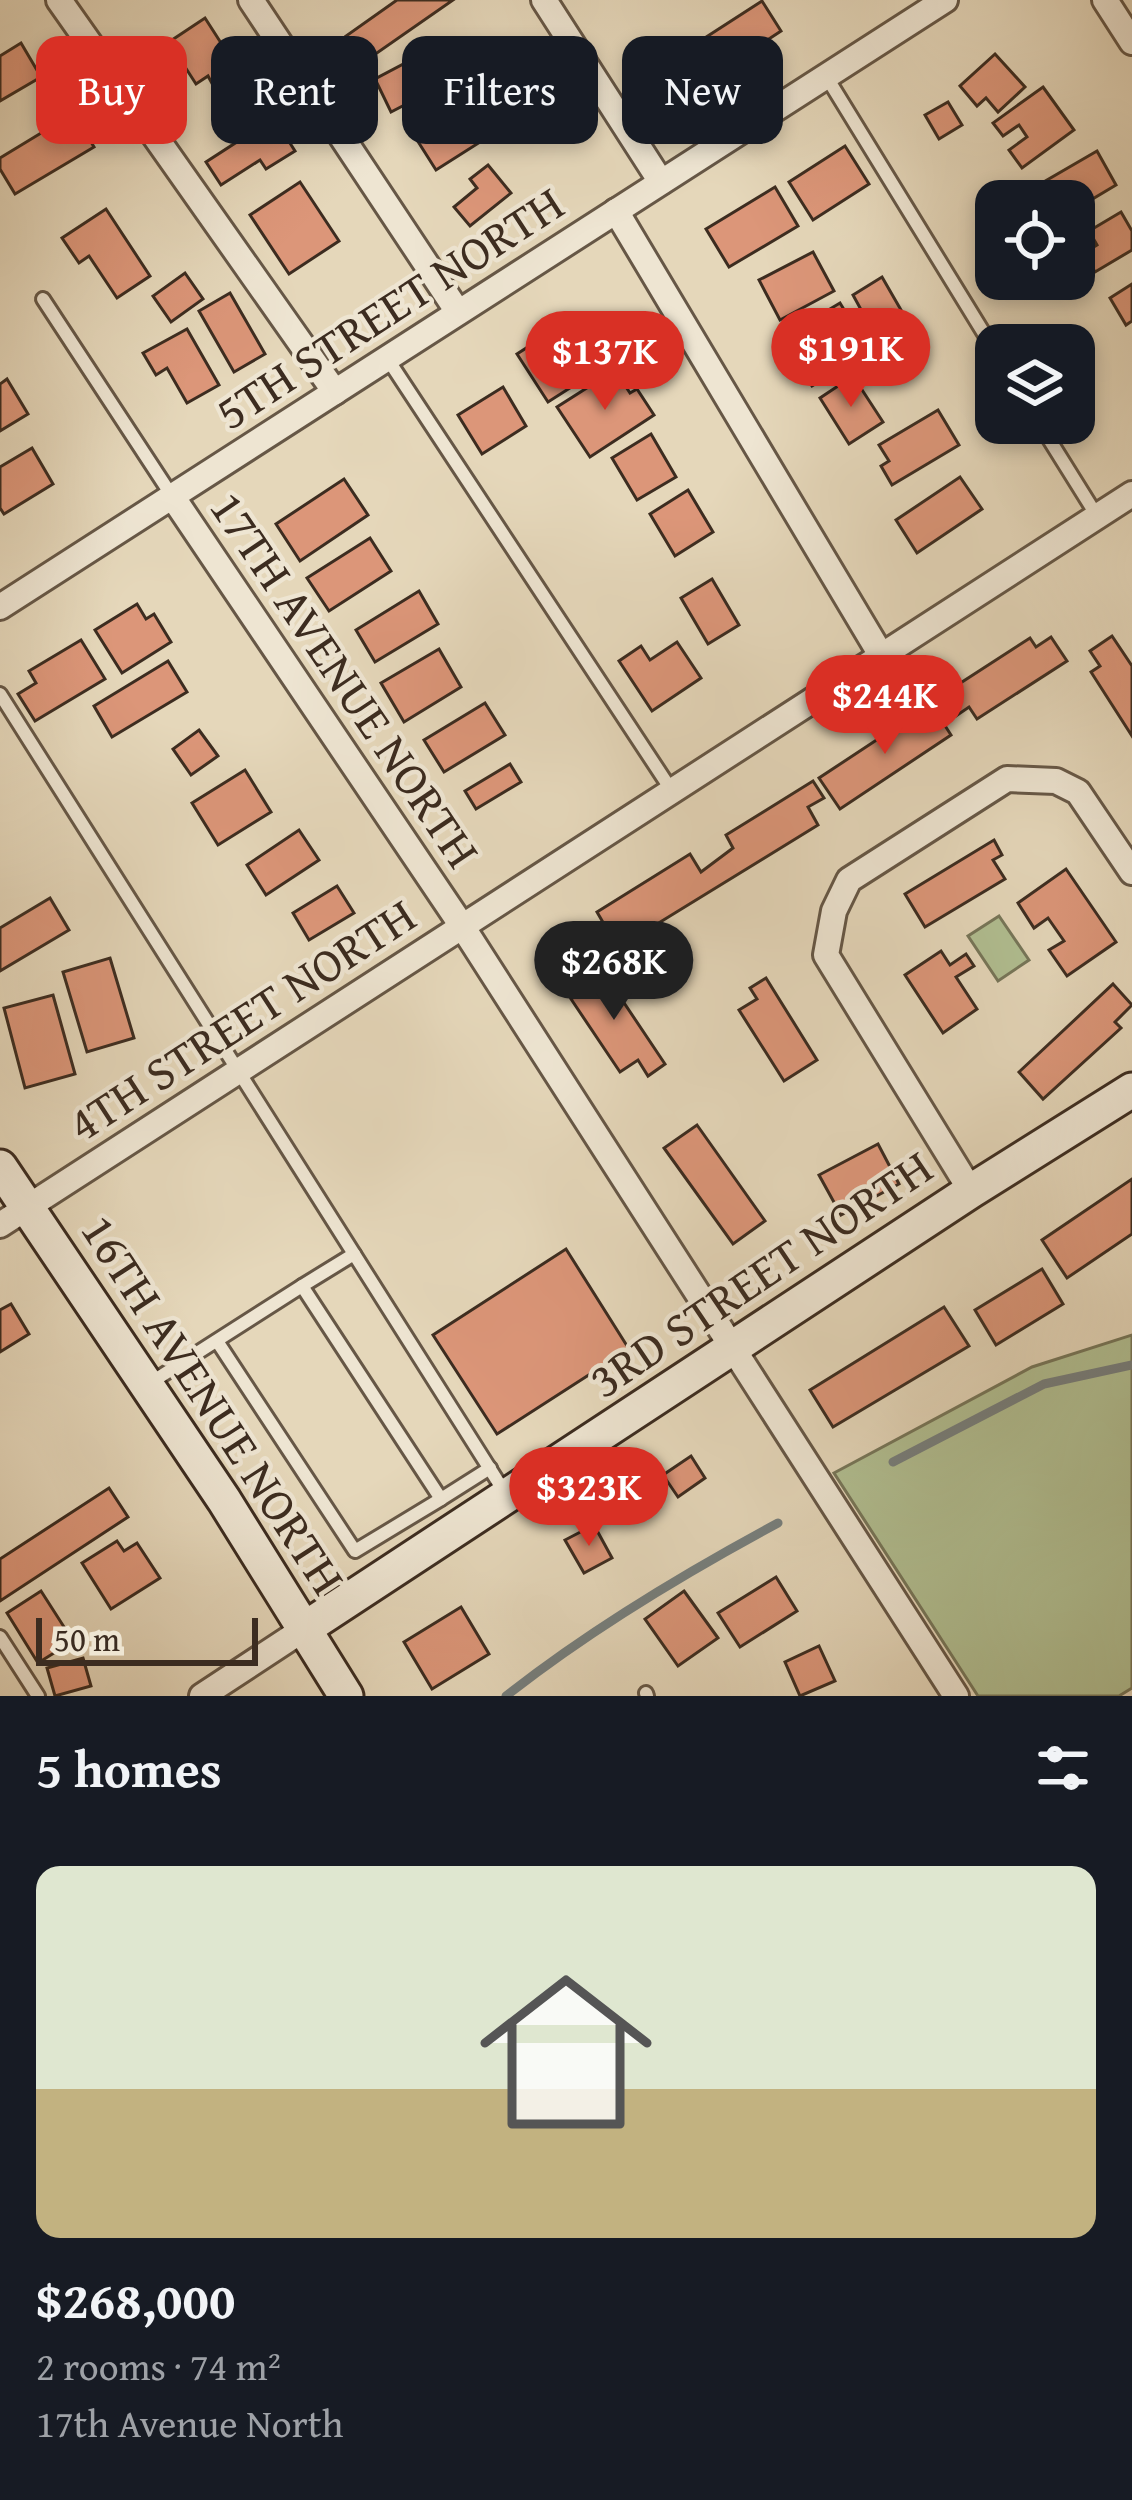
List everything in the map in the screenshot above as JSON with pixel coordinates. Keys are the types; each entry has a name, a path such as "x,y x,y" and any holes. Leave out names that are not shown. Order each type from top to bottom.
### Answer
{"street":[{"path":"59,0 334,392"},
{"path":"251,0 458,312"},
{"path":"544,0 661,182"},
{"name":"5TH STREET NORTH","path":"0,607 945,0"},
{"path":"1105,0 1132,42"},
{"path":"616,212 881,655"},
{"name":"4TH STREET NORTH","path":"14,1216 1132,494"},
{"name":"17TH AVENUE NORTH","path":"172,496 462,926 956,1696"},
{"path":"971,1191 826,956 834,911 849,880 1007,779 1056,781 1078,792 1132,872"},
{"name":"3RD STREET NORTH","path":"202,1696 304,1630 499,1482 732,1350 1132,1090"},
{"name":"16TH AVENUE NORTH","path":"0,1166 14,1216 146,1386 346,1696"}],"lane":[{"path":"826,76 978,324"},
{"path":"43,298 172,496"},
{"path":"387,358 671,791"},
{"path":"1052,444 1097,516"},
{"path":"0,694 499,1482 441,1499 355,1551 217,1341"},
{"path":"146,1386 354,1254"},
{"path":"302,1286 441,1499"},
{"path":"0,1637 38,1696"}],"green space":[{"path":"999,916 1029,960 998,981 968,936"},
{"path":"1132,1335 1132,1688 1119,1696 978,1696 834,1473 1032,1367"}],"building":[{"path":"397,0 453,0 378,52 378,36 346,36"},
{"path":"762,1 781,31 773,36 708,36"},
{"path":"205,18 217,36 211,36 211,82 208,76 196,84 187,70 187,36 178,36"},
{"path":"21,43 36,68 36,80 0,101 0,56"},
{"path":"995,54 1025,87 998,112 986,98 977,106 960,86"},
{"path":"402,65 402,106 391,112 378,77"},
{"path":"1043,87 1074,130 1022,168 1009,150 1027,137 1019,125 1003,136 993,123"},
{"path":"948,102 962,125 939,139 925,115"},
{"path":"36,136 36,144 94,147 15,194 0,169 0,158"},
{"path":"234,144 291,144 295,151 266,169 260,160 221,185 206,162"},
{"path":"420,144 477,144 436,170"},
{"path":"845,146 869,184 813,220 789,182"},
{"path":"1097,151 1116,185 1095,198 1095,180 1047,180"},
{"path":"488,165 511,193 470,226 454,207 477,188 470,179"},
{"path":"300,182 339,241 289,274 250,215"},
{"path":"775,187 798,226 729,267 706,229"},
{"path":"106,209 150,276 117,298 89,256 79,263 62,238"},
{"path":"1121,212 1132,231 1132,250 1095,272 1097,245 1095,227"},
{"path":"813,252 834,291 780,320 759,280"},
{"path":"185,273 203,299 171,322 153,296"},
{"path":"882,277 901,310 871,328 853,295"},
{"path":"1132,284 1132,321 1126,325 1110,298"},
{"path":"230,293 265,354 234,372 199,311"},
{"path":"840,303 869,351 812,386 783,337"},
{"path":"579,314 609,363 548,402 517,354"},
{"path":"187,329 219,385 187,403 167,368 156,375 143,353"},
{"path":"615,370 630,393 637,389 654,415 590,457 557,407"},
{"path":"853,376 883,422 849,444 820,398"},
{"path":"7,379 28,414 0,431 0,384"},
{"path":"503,387 526,426 482,454 458,415"},
{"path":"938,410 959,445 892,485 881,466 889,461 879,445"},
{"path":"651,434 676,477 637,500 612,458"},
{"path":"32,448 53,484 4,514 0,467"},
{"path":"960,477 982,509 917,553 896,520"},
{"path":"344,479 368,515 300,561 276,524"},
{"path":"688,490 713,532 675,556 650,514"},
{"path":"370,538 391,571 329,611 307,578"},
{"path":"712,579 739,625 708,644 681,598"},
{"path":"419,591 438,624 375,662 356,630"},
{"path":"137,604 146,619 154,614 171,642 122,673 95,630"},
{"path":"1112,636 1132,666 1132,736 1091,672 1100,666 1090,651"},
{"path":"1051,637 1067,661 977,719 969,707 956,716 942,695 1030,638 1036,647"},
{"path":"81,640 105,679 35,721 18,694 36,683 29,671"},
{"path":"677,642 701,678 652,711 619,661 641,646 650,660"},
{"path":"439,649 461,687 404,722 381,683"},
{"path":"168,661 187,692 112,737 94,706"},
{"path":"485,703 505,735 444,772 424,740"},
{"path":"931,704 951,735 840,809 819,778"},
{"path":"199,730 218,756 191,775 173,749"},
{"path":"510,764 521,782 476,809 465,791"},
{"path":"245,770 271,812 218,845 192,803"},
{"path":"813,781 824,798 808,807 818,825 605,956 595,939 608,931 597,912 690,854 701,872 733,848 726,835"},
{"path":"299,830 319,860 266,895 247,865"},
{"path":"994,840 1002,855 993,860 1005,879 925,927 905,894"},
{"path":"1066,869 1116,942 1067,976 1049,950 1064,941 1048,918 1034,928 1018,903"},
{"path":"337,886 354,913 309,940 293,913"},
{"path":"50,898 69,930 0,971 0,928"},
{"path":"941,951 950,965 966,954 974,966 956,977 977,1009 943,1033 905,975"},
{"path":"110,958 134,1038 87,1052 63,972"},
{"path":"596,961 665,1064 648,1076 638,1060 620,1072 571,999 587,988 577,973"},
{"path":"766,978 817,1060 784,1081 739,1010 757,999 750,988"},
{"path":"1113,984 1132,1005 1115,1022 1121,1028 1043,1099 1019,1072"},
{"path":"53,995 75,1074 25,1088 4,1008"},
{"path":"697,1125 765,1221 733,1244 664,1148"},
{"path":"878,1144 899,1184 841,1215 819,1175"},
{"path":"1132,1179 1132,1234 1067,1278 1042,1240"},
{"path":"566,1249 629,1349 497,1434 433,1335"},
{"path":"1042,1269 1063,1304 996,1345 975,1310"},
{"path":"11,1304 29,1334 0,1352 0,1310"},
{"path":"944,1307 969,1346 833,1427 810,1390"},
{"path":"691,1456 705,1478 678,1497 663,1475"},
{"path":"109,1488 128,1517 0,1601 0,1559"},
{"path":"594,1525 612,1558 584,1573 565,1540"},
{"path":"117,1541 124,1551 137,1543 160,1578 111,1609 82,1563"},
{"path":"776,1577 797,1611 740,1647 718,1613"},
{"path":"41,1591 73,1641 38,1663 7,1613"},
{"path":"684,1591 718,1638 678,1666 645,1619"},
{"path":"461,1607 489,1654 432,1689 404,1642"},
{"path":"819,1646 835,1681 800,1696 785,1662"},
{"path":"83,1658 91,1686 55,1696 47,1668"}],"waterway":[{"path":"893,1462 1044,1384 1132,1365"},
{"path":"506,1696 638,1604 778,1523"}]}
